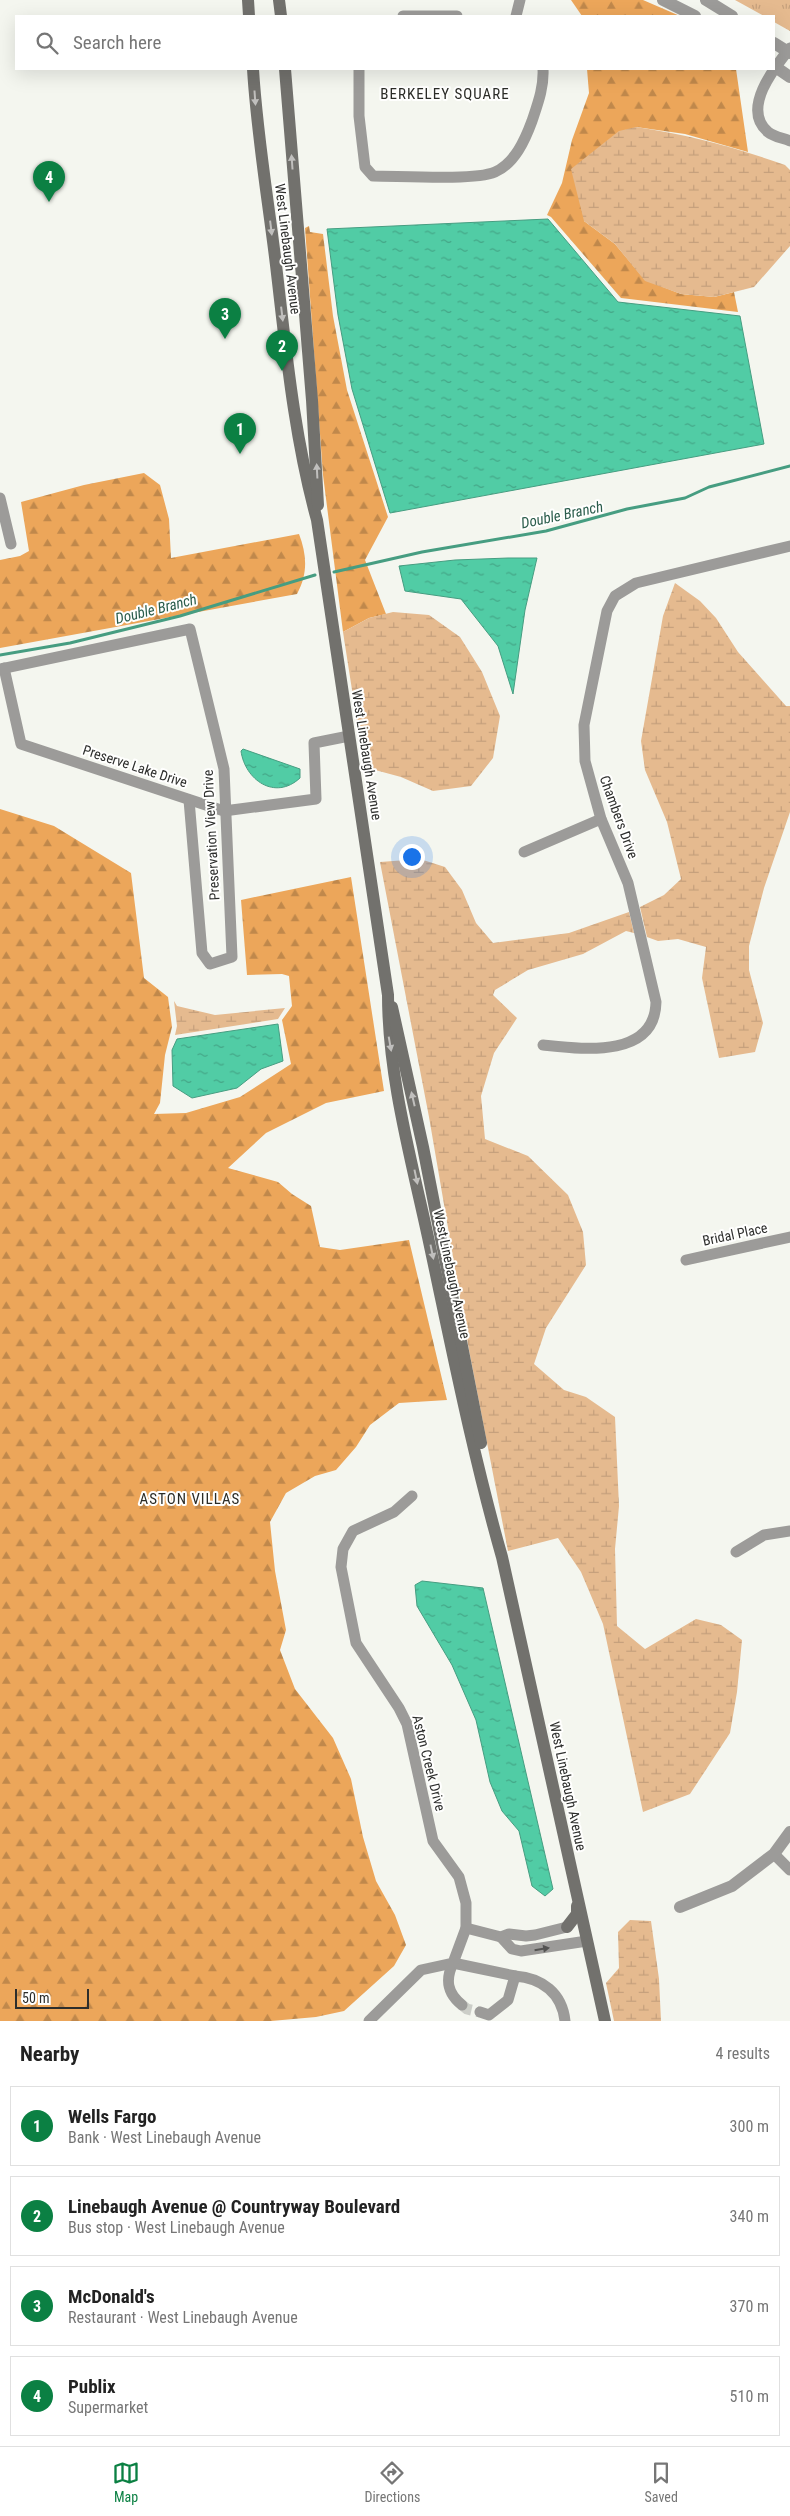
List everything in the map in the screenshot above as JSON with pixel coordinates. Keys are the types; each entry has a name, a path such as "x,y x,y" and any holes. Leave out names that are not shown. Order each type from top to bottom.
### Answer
{"main road":[{"path":"248,0 249,15"},
{"path":"279,0 280,15"},
{"name":"West Linebaugh Avenue","path":"253,70 257,128 291,382 308,487 317,520 388,995 388,1032 410,1149 427,1203 496,1517 502,1557 605,2021"},
{"name":"West Linebaugh Avenue","path":"285,70 312,400 318,501 317,520"},
{"path":"276,266 300,263"},
{"name":"West Linebaugh Avenue","path":"388,995 396,1020 423,1147 427,1203"},
{"path":"410,1149 423,1147"},
{"path":"567,1927 576,1914 578,1901"}],"street":[{"path":"516,15 520,0"},
{"path":"663,0 692,9"},
{"path":"706,0 730,15"},
{"path":"775,44 789,51 775,67 790,77"},
{"path":"359,70 359,116 365,167 369,174 373,176 475,176 495,172 513,160 530,125 542,87 543,70"},
{"path":"773,70 759,98 759,116 766,130 790,141"},
{"path":"0,498 11,544"},
{"name":"Chambers Drive","path":"543,1045 595,1050 640,1038 656,1016 656,1002 628,883 601,819 587,773 584,737 607,611 615,596 636,583 790,546"},
{"name":"Preservation View Drive","path":"2,668 190,629 224,769 224,811 232,957 210,964 202,952 189,800"},
{"name":"Preserve Lake Drive","path":"2,668 21,744 224,811 316,799 314,743 349,736"},
{"path":"524,852 601,819"},
{"name":"Bridal Place","path":"686,1260 790,1237"},
{"name":"Aston Creek Drive","path":"412,1496 394,1512 353,1531 343,1549 341,1567 356,1643 399,1708 407,1724 433,1841 459,1877 466,1903 466,1928"},
{"path":"736,1552 764,1535 790,1531"},
{"path":"680,1907 732,1886 774,1854 790,1832"},
{"path":"774,1854 790,1870"},
{"path":"501,1937 509,1934 526,1936 567,1927"},
{"path":"462,2005 448,1989 448,1973 466,1928 501,1937 512,1949 521,1951 587,1941"},
{"path":"369,2021 420,1970 453,1962 515,1976 528,1977 555,1993 563,2007 565,2021"},
{"path":"480,2012 490,2015 508,2000 515,1976"}],"green space":[{"path":"571,0 643,0 678,15 581,15"},
{"path":"735,0 790,0 790,31 775,23 775,15 762,15"},
{"path":"587,70 736,70 748,152 685,134 636,127 584,221 615,244 645,280 681,294 714,297 734,292 738,312 621,298 551,217 547,215 562,183 572,140 589,93"},
{"path":"636,127 730,147 785,165 790,170 790,246 754,287 714,297 681,294 645,281 615,244 584,221 571,169 619,131"},
{"path":"309,226 310,232 323,234 333,316 347,390 388,517 365,560 386,614 369,618 343,632 323,475 305,228"},
{"path":"144,473 160,485 169,519 171,558 299,534 304,549 305,572 297,594 0,648 0,560 20,556 29,551 21,502 84,485"},
{"path":"675,583 700,601 716,618 738,652 786,706 790,706 790,812 764,888 749,946 749,970 763,1023 755,1052 719,1058 702,978 706,947 678,939 658,941 647,937 640,907 664,895 681,879 667,822 645,770 641,741 663,616"},
{"path":"393,612 429,615 460,637 482,672 500,716 493,758 471,786 433,791 401,777 364,767 343,632 369,618"},
{"path":"0,809 54,826 131,873 144,978 168,997 172,1027 165,1055 160,1103 154,1114 186,1113 240,1097 291,1064 282,1020 292,1006 289,976 282,974 247,975 241,900 351,877 384,1091 326,1103 266,1133 228,1168 278,1182 311,1206 320,1247 340,1250 409,1240 447,1400 399,1403 370,1425 356,1447 336,1470 315,1476 286,1493 270,1522 275,1571 286,1630 280,1650 295,1689 333,1738 351,1779 363,1837 376,1881 395,1915 406,1945 394,1966 344,2011 316,2017 271,2021 0,2021"},
{"path":"420,859 445,867 462,890 476,923 493,943 569,933 629,912 634,933 626,931 583,954 528,970 495,990 493,995 517,1018 494,1053 481,1096 485,1139 528,1156 568,1195 583,1232 586,1265 546,1328 534,1364 564,1390 586,1397 615,1417 619,1506 615,1549 617,1626 645,1649 696,1619 721,1625 742,1640 737,1692 730,1733 690,1794 643,1812 603,1624 581,1572 558,1538 508,1551 469,1350 429,1117 380,862"},
{"path":"174,1001 177,1006 215,1015 285,1008 278,1019 175,1035 177,1026"},
{"path":"630,1920 651,1921 659,1979 661,2021 614,2021 606,1983 619,1968 618,1932"}],"water":[{"path":"548,219 618,302 740,316 764,444 390,513 352,389 338,315 327,229"},
{"path":"537,558 525,610 513,694 498,646 461,599 405,591 399,566 455,560"},
{"path":"243,749 300,769 300,778 290,785 281,788 263,784 248,771 241,751"},
{"path":"278,1024 283,1061 261,1069 237,1088 192,1098 173,1086 172,1050 177,1039"},
{"path":"422,1581 483,1588 553,1889 545,1896 532,1886 519,1831 502,1811 490,1782 476,1720 452,1665 417,1606 415,1585"}],"waterway":[{"name":"Double Branch","path":"334,572 422,552 546,531 627,509 685,498 709,487 790,466"},
{"name":"Double Branch","path":"0,655 70,643 180,616 315,575"}],"tunnel":[{"path":"462,2005 467,2009 480,2012"}],"place":[{"name":"Publix","path":"49,202"},
{"name":"McDonald's","path":"225,339"},
{"name":"Linebaugh Avenue @ Countryway Boulevard","path":"282,371"},
{"name":"Wells Fargo","path":"240,454"}],"district":[{"name":"BERKELEY SQUARE","path":"445,94"},
{"name":"ASTON VILLAS","path":"190,1499"}]}
